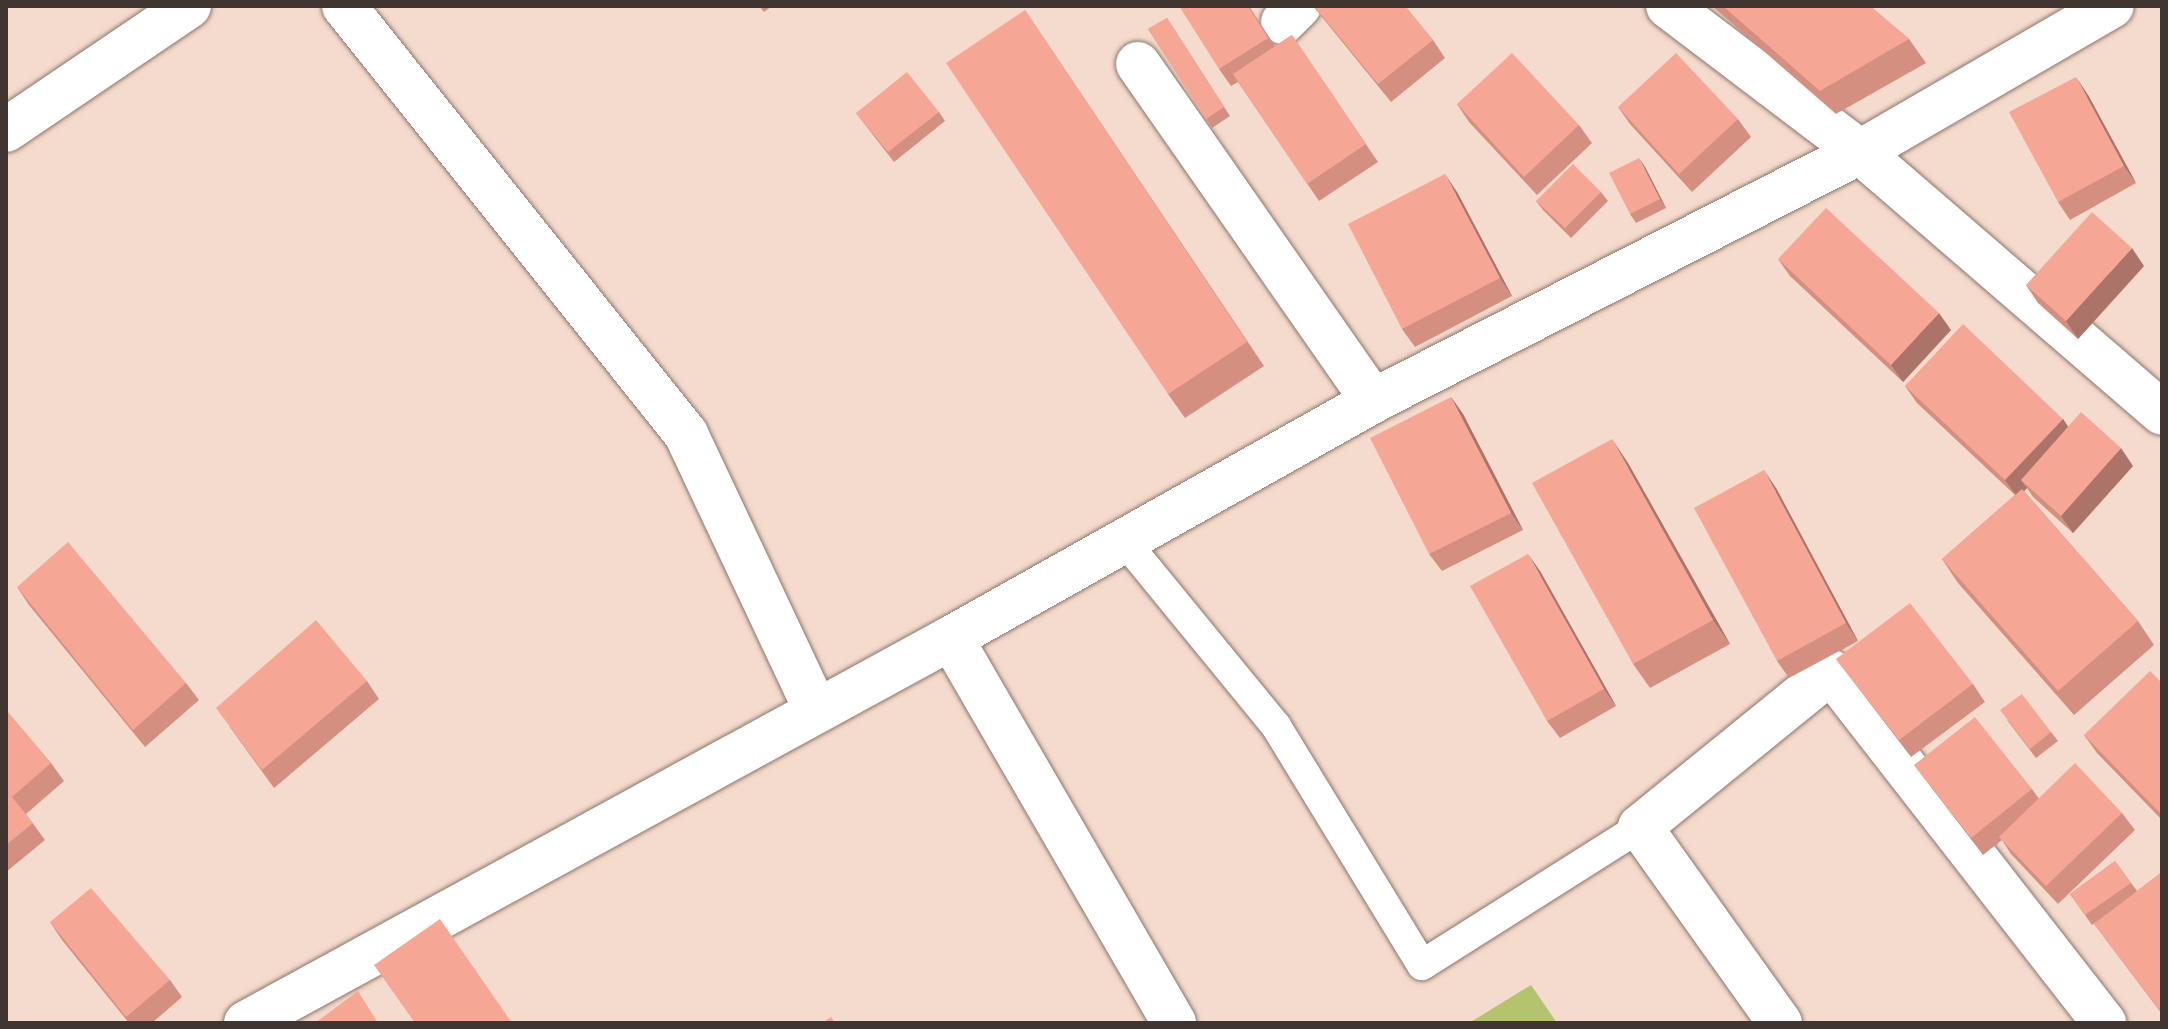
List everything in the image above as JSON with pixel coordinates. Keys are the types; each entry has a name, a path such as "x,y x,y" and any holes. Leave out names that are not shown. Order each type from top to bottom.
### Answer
{"street":[{"path":"6,130 189,6"},
{"path":"344,6 686,434 816,710"},
{"path":"1668,6 1860,152 2162,413"},
{"path":"246,1023 951,638 1373,401 1860,152 2112,6"},
{"path":"1138,64 1373,401"},
{"path":"951,638 1174,1023"},
{"path":"1780,1023 1640,827 1831,672 2104,1023"}],"lane":[{"path":"1123,539 1276,726 1422,965 1640,827"}],"green space":[{"path":"1531,985 1557,1023 1469,1023"}],"building":[{"path":"1179,6 1248,6 1268,38 1219,69"},
{"path":"1314,6 1405,6 1433,40 1378,84"},
{"path":"1723,6 1870,6 1909,39 1820,91"},
{"path":"1025,10 1247,342 1168,394 946,63"},
{"path":"1167,18 1224,107 1206,119 1148,29"},
{"path":"1292,35 1366,144 1307,184 1233,74"},
{"path":"1512,53 1579,125 1524,177 1457,104"},
{"path":"1676,53 1738,119 1679,174 1618,107"},
{"path":"907,72 939,112 888,152 856,113"},
{"path":"2076,77 2124,166 2058,202 2009,112"},
{"path":"1639,158 1660,199 1630,214 1609,173"},
{"path":"1573,164 1601,192 1565,228 1536,201"},
{"path":"1445,174 1500,278 1402,329 1348,224"},
{"path":"1826,208 1939,313 1891,365 1778,259"},
{"path":"2092,212 2132,248 2066,321 2026,285"},
{"path":"1963,324 2063,419 2005,480 1905,386"},
{"path":"1451,397 1511,513 1429,554 1370,438"},
{"path":"2081,412 2121,448 2061,516 2021,480"},
{"path":"1612,439 1713,620 1633,664 1532,483"},
{"path":"1764,470 1846,623 1777,661 1694,508"},
{"path":"2022,489 2138,621 2058,691 1942,559"},
{"path":"68,542 186,683 133,730 17,587"},
{"path":"1528,554 1604,689 1547,721 1470,586"},
{"path":"1910,603 1973,684 1899,740 1836,659"},
{"path":"316,620 367,681 262,770 216,708"},
{"path":"2150,671 2162,683 2162,815 2084,735"},
{"path":"2022,694 2051,732 2030,749 2000,710"},
{"path":"6,710 51,763 12,797 33,823 6,845"},
{"path":"1975,717 2032,789 1971,838 1914,765"},
{"path":"2075,763 2122,813 2046,886 1999,837"},
{"path":"2115,861 2131,883 2085,915 2070,894"},
{"path":"2162,872 2162,1013 2094,924"},
{"path":"91,888 170,980 126,1017 50,922"},
{"path":"440,919 512,1023 415,1023 374,965"},
{"path":"358,991 378,1023 315,1023"}]}
